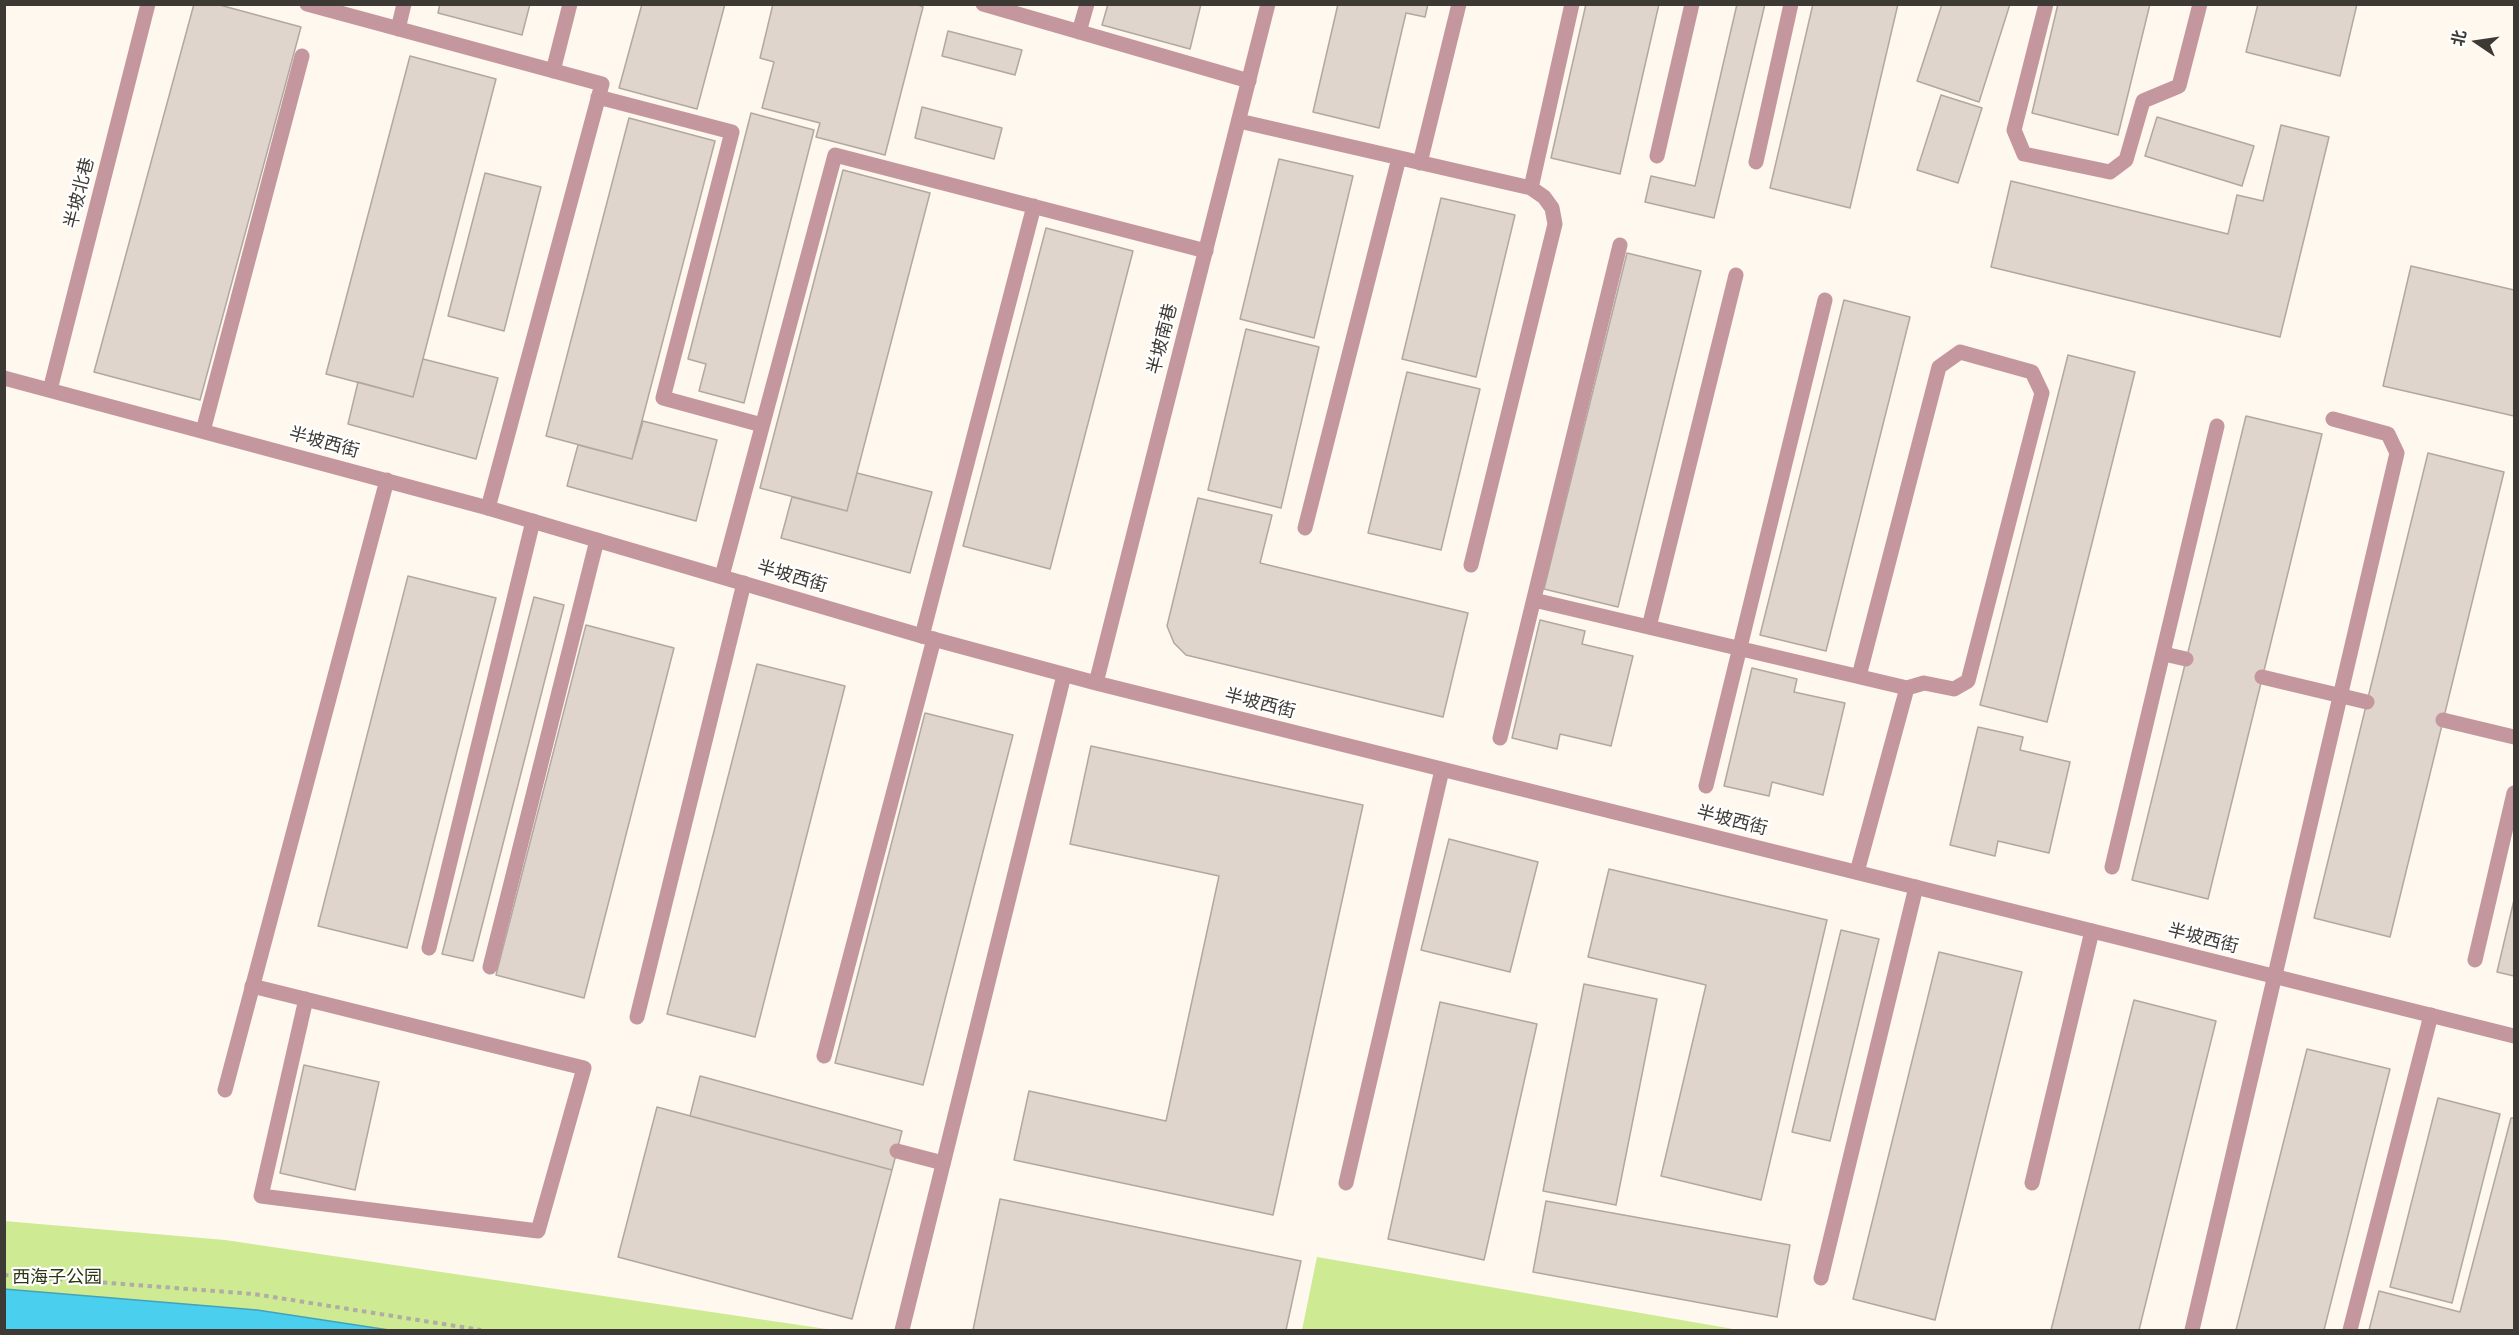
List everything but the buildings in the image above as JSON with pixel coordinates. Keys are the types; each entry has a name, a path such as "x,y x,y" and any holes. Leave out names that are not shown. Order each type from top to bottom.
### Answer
{"street":[{"name":"半坡北巷","path":"50,390 148,4"},
{"path":"307,4 602,84 488,508"},
{"path":"398,29 404,4"},
{"path":"553,71 570,4"},
{"path":"983,4 1003,7 1079,32 1249,81"},
{"path":"1079,32 1087,4"},
{"name":"半坡南巷","path":"1096,683 1268,4"},
{"path":"1420,163 1459,4"},
{"path":"1531,188 1572,4"},
{"path":"1657,156 1692,4"},
{"path":"1756,162 1791,4"},
{"path":"2046,4 2014,130 2024,154 2110,172 2126,160 2143,101 2179,86 2200,4"},
{"path":"203,431 302,56"},
{"path":"598,97 732,132 663,398 762,425"},
{"path":"1239,121 1531,188 1544,197 1552,208 1554,224 1470,565"},
{"path":"722,576 835,155 1206,251"},
{"path":"1305,528 1398,158"},
{"path":"824,1056 1034,207"},
{"path":"1500,738 1620,245"},
{"path":"1649,627 1736,275"},
{"path":"1706,786 1825,300"},
{"path":"1534,600 1907,688 1924,683 1954,689 1968,681 2042,393 2032,372 1960,352 1939,367 1858,676"},
{"name":"半坡西街","path":"4,378 488,508 1064,675 2514,1036"},
{"path":"2192,1330 2397,453 2388,434 2333,419"},
{"path":"2112,867 2217,426"},
{"path":"225,1090 387,480"},
{"path":"429,948 533,521"},
{"path":"490,967 597,540"},
{"path":"637,1017 744,583"},
{"path":"2164,654 2186,659"},
{"path":"902,1330 1064,675"},
{"path":"2262,677 2367,702"},
{"path":"1857,873 1907,688"},
{"path":"2443,720 2514,737"},
{"path":"1346,1183 1442,770"},
{"path":"2475,960 2514,794"},
{"path":"1821,1278 1916,887"},
{"path":"2032,1183 2092,931"},
{"path":"252,986 306,999 584,1068 538,1231 261,1196 306,999"},
{"path":"2350,1330 2431,1015"},
{"path":"897,1151 943,1163"}],"path":[{"path":"4,1275 254,1294 481,1330"}],"green space":[{"name":"西海子公园","path":"4,1221 225,1240 833,1330 5,1330"},
{"path":"1317,1257 1739,1330 1302,1330"}],"water":[{"path":"4,1289 257,1310 389,1330 5,1330"}]}
